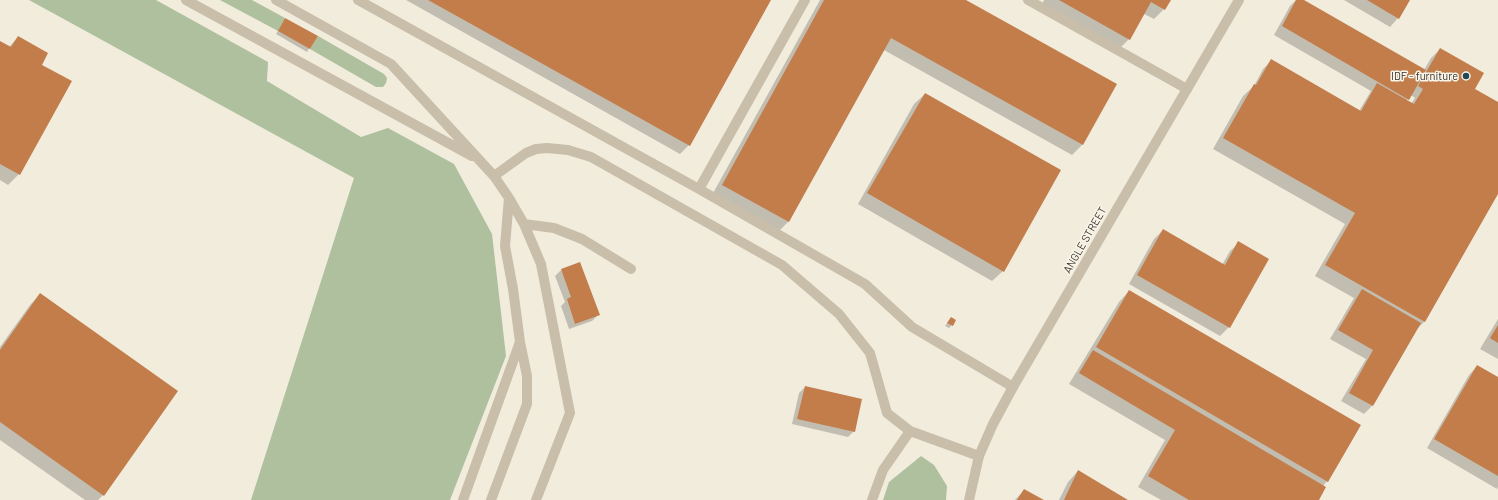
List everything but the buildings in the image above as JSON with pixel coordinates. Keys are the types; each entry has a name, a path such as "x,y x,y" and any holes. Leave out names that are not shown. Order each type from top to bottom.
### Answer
{"street":[{"path":"186,0 479,159"},
{"path":"276,0 391,64 494,176 524,224 541,264 570,413 536,500"},
{"path":"358,0 699,189 865,284 912,327 1013,386"},
{"path":"699,189 805,0"},
{"path":"1028,0 1187,89"},
{"name":"ANGLE STREET","path":"969,500 979,456 993,424 1013,386 1239,0"},
{"path":"494,176 526,153 536,149 547,148 568,150 591,157 782,265 839,314 870,353 887,413 910,431 979,456"},
{"path":"491,500 526,404 527,376 520,342 513,289 505,246 509,198"},
{"path":"524,224 554,228 582,239 631,269"},
{"path":"462,500 520,342"},
{"path":"872,500 883,470 910,431"}],"green space":[{"path":"29,0 156,0 268,62 267,81 361,137 388,128 454,164 492,234 506,356 450,500 251,500 354,178"},
{"path":"220,0 252,0 285,18 278,31"},
{"path":"318,36 384,74 387,78 386,83 383,87 376,87 310,49"},
{"path":"921,456 934,465 947,486 946,500 883,500 889,482"}],"place":[{"name":"IDF - furniture","path":"1466,76"}]}
